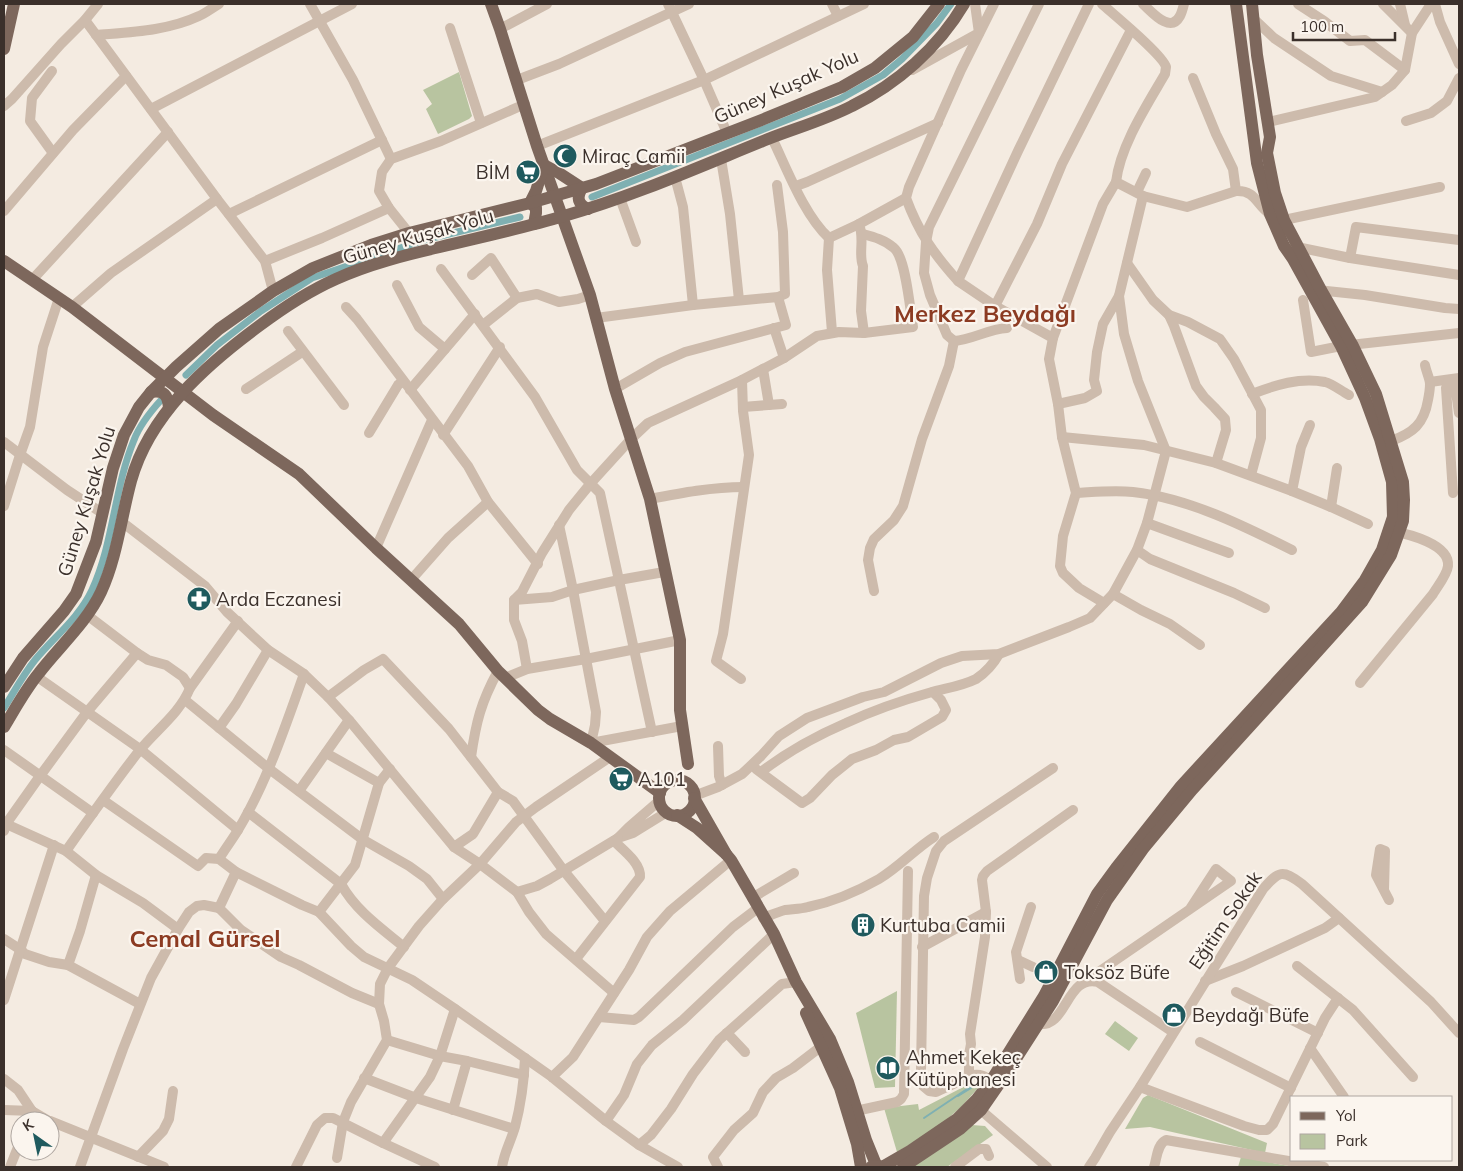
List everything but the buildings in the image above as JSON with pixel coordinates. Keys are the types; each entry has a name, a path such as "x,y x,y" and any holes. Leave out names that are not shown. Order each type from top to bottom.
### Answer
{"main road":[{"path":"4,49 6,33 14,4"},
{"path":"491,4 554,197 590,295 615,389 650,499 680,640 680,710 693,794 692,807 688,812 672,814"},
{"name":"Güney Kuşak Yolu","path":"4,687 23,658 64,611 76,594 96,542 113,468 124,435 139,407 176,366 219,329 273,291 313,268 371,245 409,233 554,197 618,176 842,87 875,68 913,37 939,4"},
{"name":"Güney Kuşak Yolu","path":"4,727 36,676 87,615 100,593 112,563 132,478 143,449 157,424 169,408 194,382 218,359 260,325 334,280 384,262 561,217 620,198 852,106 906,71 942,36 964,4"},
{"path":"852,1112 866,1140 875,1167 884,1166 910,1151 977,1107 991,1080 1044,996 1097,894 1181,786 1341,612 1365,580 1394,531 1403,521 1403,482 1376,394 1347,346 1311,293 1284,246 1270,214 1262,189 1257,163 1236,4"},
{"path":"1252,4 1257,55 1270,137 1267,153 1270,174 1284,220 1298,247 1311,293"},
{"path":"544,165 582,188 578,194 578,200 582,206 588,208"},
{"path":"534,224 536,208 530,203 544,165"},
{"path":"4,261 72,307 213,415 300,474 376,548 459,624 524,698 550,719 591,743 610,757 660,797 663,809 697,828 728,857"},
{"path":"903,1167 960,1129 1038,1024 1053,1001 1107,900 1143,850 1192,790 1362,602 1391,555 1394,531 1392,482 1380,439 1347,346"},
{"path":"176,366 180,378 186,382 194,382"},
{"path":"151,392 159,391 165,394 169,400 169,408"},
{"path":"677,780 688,764"},
{"path":"660,797 667,783 672,780 684,782 693,794 774,934 825,1043 848,1082 861,1167"}],"street":[{"path":"4,106 98,4"},
{"path":"96,34 164,28 199,16 219,4"},
{"path":"310,4 352,80 391,159"},
{"path":"151,109 352,4"},
{"path":"500,29 547,4"},
{"path":"517,80 559,64 670,8 689,4"},
{"path":"832,4 838,16"},
{"path":"537,146 704,80 864,4"},
{"path":"975,4 979,33"},
{"path":"994,4 960,70 909,187 906,198 917,227 926,242 958,281 995,306 1053,338"},
{"path":"1007,328 975,335 964,340 954,341 947,335 930,295 924,273 926,242 929,227 1039,4"},
{"path":"958,281 1089,4"},
{"path":"1102,4 1160,58 1166,67 1165,74 1128,141 1118,168 1116,182 1103,204 1053,338 1049,359 1062,437 1076,493 1063,536 1060,566 1063,574 1079,588 1104,603"},
{"path":"1143,4 1160,19 1171,23 1180,17 1184,4"},
{"path":"1298,4 1350,41 1365,40 1405,70"},
{"path":"1383,4 1409,30"},
{"path":"1268,122 1375,97 1392,85 1405,70 1409,30 1400,4"},
{"path":"1409,30 1431,4"},
{"path":"1435,4 1440,22 1459,64"},
{"path":"670,8 727,133"},
{"path":"1254,19 1274,38 1331,76 1382,92"},
{"path":"85,20 264,262 273,291"},
{"path":"450,28 481,122"},
{"path":"995,306 1037,224 1062,164 1130,30"},
{"path":"894,80 979,33"},
{"path":"52,71 32,98 30,121 53,153"},
{"path":"4,211 73,130 126,76"},
{"path":"1193,78 1216,134 1234,169 1236,191"},
{"path":"1406,122 1431,113 1447,101 1459,78"},
{"path":"409,233 389,208 379,191 382,172 391,159 440,142 481,122 525,104"},
{"path":"796,186 938,123"},
{"path":"32,280 168,132"},
{"path":"772,138 811,217 820,230 829,238"},
{"path":"229,214 382,140"},
{"path":"720,158 730,214 739,300"},
{"path":"1058,404 1085,398 1096,391 1094,380 1097,352 1104,324 1119,296 1140,194 1146,174"},
{"path":"675,177 683,207 693,305"},
{"path":"1116,182 1140,194 1187,207 1243,190 1251,193 1264,211 1270,214"},
{"path":"596,318 693,305 778,297 785,294 783,232 777,185"},
{"path":"1284,220 1440,187"},
{"path":"620,198 636,242"},
{"path":"829,238 861,229 906,198"},
{"path":"72,307 111,273 217,199"},
{"path":"264,262 389,208"},
{"path":"1350,258 1356,227 1459,240"},
{"path":"527,669 522,642 514,620 514,600 522,592 542,554 569,510 631,438 648,423 742,380 784,358 817,336 832,332 864,333 913,327 902,262 896,249 861,229"},
{"path":"861,229 861,262 863,266 861,311 864,333"},
{"path":"829,238 827,270 832,332"},
{"path":"1284,246 1459,275"},
{"path":"472,275 491,258 517,298"},
{"path":"1127,262 1153,300 1168,315 1174,326 1196,386 1225,419 1226,430 1216,463"},
{"path":"441,269 535,397 577,470 600,493 652,732"},
{"path":"398,285 419,327 446,349"},
{"path":"1459,309 1365,295 1311,293 1311,352 1459,333"},
{"path":"483,325 517,298 537,294 559,302 578,300 590,295"},
{"path":"693,794 722,785 742,774 779,736 807,718 863,697 884,692 941,663 962,656 999,654 1090,618 1113,594 1137,550 1155,496 1166,451 1138,382 1124,334 1119,296"},
{"path":"615,389 660,363 685,352 786,325 778,297"},
{"path":"4,502 30,427 43,347 59,298"},
{"path":"346,307 468,466 488,502 538,564"},
{"path":"410,390 475,314"},
{"path":"1168,315 1188,322 1220,339 1234,359 1261,410 1260,438 1251,475"},
{"path":"774,328 784,358"},
{"path":"288,331 302,352 344,405"},
{"path":"874,591 868,560 870,548 874,539 894,520 903,506 917,454 949,366 954,341"},
{"path":"443,435 500,347"},
{"path":"246,389 302,352"},
{"path":"1391,441 1406,435 1426,413 1430,382 1425,365"},
{"path":"763,369 769,405"},
{"path":"1430,382 1454,379"},
{"path":"1454,379 1459,413"},
{"path":"1454,379 1446,388 1454,492"},
{"path":"741,679 716,660 723,634 749,454 743,407 742,380"},
{"path":"369,433 398,385 403,381"},
{"path":"1252,394 1275,385 1301,381 1326,382 1349,395"},
{"path":"743,407 782,404"},
{"path":"376,548 432,420"},
{"path":"1292,491 1301,447 1310,425"},
{"path":"1062,437 1144,445 1216,463 1292,491 1368,524"},
{"path":"4,442 67,490 102,513"},
{"path":"1331,507 1337,468"},
{"path":"650,499 696,490 744,487"},
{"path":"1076,493 1134,492 1155,496 1199,508 1253,530 1292,550"},
{"path":"411,580 448,538 488,502"},
{"path":"122,522 205,586 227,612 268,650 304,674 349,720 454,847 480,864 516,892 546,934 614,993"},
{"path":"1147,523 1229,553"},
{"path":"559,525 596,712 596,725 591,743 682,726"},
{"path":"1360,683 1433,594 1448,566 1446,558 1440,549 1416,536 1394,531"},
{"path":"1137,550 1150,559 1234,593 1265,608"},
{"path":"514,600 552,597 573,590 664,572"},
{"path":"1113,594 1170,624 1200,645"},
{"path":"87,615 137,653 148,660 166,665 183,677 190,688"},
{"path":"66,851 140,749 185,700 190,688 238,621"},
{"path":"471,757 475,730 487,692 502,675 680,640"},
{"path":"219,728 236,704 268,650"},
{"path":"137,653 87,712 4,826 66,851 96,875 143,903 178,929"},
{"path":"761,772 787,753 847,722 902,701 959,686 977,678 994,663 999,654"},
{"path":"328,697 364,670 383,659 449,729 498,792 514,800 564,871 605,921"},
{"path":"218,859 248,812 268,768 304,674"},
{"path":"36,676 140,749 238,830"},
{"path":"751,765 802,803 810,798 832,775 852,759 876,750 894,740 908,737 942,717 946,710 941,700 933,692"},
{"path":"185,700 268,768 362,839 409,866 427,879 443,899"},
{"path":"299,791 349,720"},
{"path":"718,746 719,776 722,785"},
{"path":"4,750 93,813"},
{"path":"326,753 379,783"},
{"path":"337,1158 342,1122 364,1078 387,1040 379,1004 380,984 388,968 419,926 443,899 480,864 516,822 610,757"},
{"path":"991,1080 978,1074 936,1092 929,1091 923,1086 921,1070 924,896 932,860 940,845 1053,768"},
{"path":"320,912 355,865 379,783 390,769"},
{"path":"454,847 473,834 498,792"},
{"path":"516,892 537,886 616,839 660,797"},
{"path":"102,800 198,866 206,858 218,859 236,872 320,912 351,946 364,957 412,980 526,1058 639,1145 678,1167"},
{"path":"969,1077 970,1034 985,937 986,912 982,880 985,873 1073,810"},
{"path":"248,812 341,884 348,897 362,913 404,947"},
{"path":"616,839 672,814"},
{"path":"758,908 786,910 807,908 852,892 879,879 907,859 922,844 934,837"},
{"path":"576,959 640,877 640,872 616,839"},
{"path":"4,1000 54,845"},
{"path":"552,1077 573,1057 647,937 670,911 728,857"},
{"path":"852,1112 897,1102 904,1094 908,870"},
{"path":"219,908 236,872"},
{"path":"598,1017 634,1020 639,1017 733,927 758,908 794,873"},
{"name":"Eğitim Sokak","path":"1092,1164 1110,1132 1263,889 1272,878 1280,874 1289,874 1339,918 1432,1002 1459,1033"},
{"path":"68,965 96,875"},
{"path":"1384,890 1389,900"},
{"path":"80,1167 151,978 178,929 189,912 197,906 204,905 219,908 241,930 281,957 352,993 379,1004"},
{"path":"1020,979 1016,952 1031,907"},
{"path":"1038,1024 1051,1023 1076,988 1190,909"},
{"path":"922,947 986,912"},
{"path":"1205,981 1243,966 1325,928 1339,918"},
{"path":"606,1121 624,1095 637,1064 652,1045 683,1020 774,934"},
{"path":"4,939 25,954 49,962 68,965 140,1004"},
{"path":"1018,960 1032,967"},
{"path":"1297,966 1353,1010 1413,1077"},
{"path":"1081,984 1087,981 1098,982 1174,1032"},
{"path":"639,1145 651,1135 666,1116 693,1074 719,1040 782,984 796,982"},
{"path":"1236,992 1318,1033"},
{"path":"1140,1087 1244,1126 1267,1130 1273,1124 1310,1048 1338,998"},
{"path":"383,1143 430,1077 440,1056 455,1009"},
{"path":"727,1033 745,1052"},
{"path":"387,1040 440,1056 524,1075"},
{"path":"1200,1042 1291,1088"},
{"path":"718,1167 713,1157 734,1130 753,1113 763,1092 776,1078 793,1068 825,1043"},
{"path":"1310,1048 1343,1096"},
{"path":"502,1167 520,1104 526,1058"},
{"path":"453,1110 467,1061"},
{"path":"364,1078 416,1098 514,1129"},
{"path":"4,1079 18,1090 32,1111"},
{"path":"138,1157 164,1131 169,1119 174,1091"},
{"path":"977,1107 1047,1167"},
{"path":"4,1110 32,1111"},
{"path":"296,1167 317,1125 325,1118 333,1118 342,1122 435,1167"},
{"path":"60,1125 164,1167"},
{"path":"1154,1167 1160,1145 1166,1140 1324,1167"},
{"path":"955,1167 979,1149 986,1149 989,1156"}],"green space":[{"path":"459,72 472,116 438,134 426,109 432,104 423,90"},
{"path":"897,991 895,1087 875,1088 856,1013"},
{"path":"1115,1021 1138,1038 1129,1051 1105,1034"},
{"path":"973,1082 979,1087 961,1107 937,1128 897,1152 884,1108 918,1104 919,1110"},
{"path":"1148,1095 1267,1143 1265,1153 1150,1127 1125,1129 1143,1098"},
{"path":"972,1125 985,1126 993,1135 947,1167 911,1167"},
{"path":"1241,1157 1294,1167 1238,1167"}],"waterway":[{"path":"592,197 840,99 883,75 902,59 937,23 951,4"},
{"path":"186,375 217,345 261,311 312,278 424,240 520,217"},
{"path":"4,708 31,666 87,600 105,553 127,458 136,434 162,399"},
{"path":"924,1118 970,1087"},
{"path":"958,1096 971,1088"}],"place":[{"name":"Miraç Camii","path":"565,156"},
{"name":"BİM","path":"528,172"},
{"name":"Arda Eczanesi","path":"199,599"},
{"name":"A101","path":"621,779"},
{"name":"Kurtuba Camii","path":"863,925"},
{"name":"Toksöz Büfe","path":"1046,972"},
{"name":"Beydağı Büfe","path":"1174,1015"},
{"name":"Ahmet Kekeç Kütüphanesi","path":"888,1068"}],"district":[{"name":"Merkez Beydağı","path":"985,313"},
{"name":"Cemal Gürsel","path":"205,938"}]}
